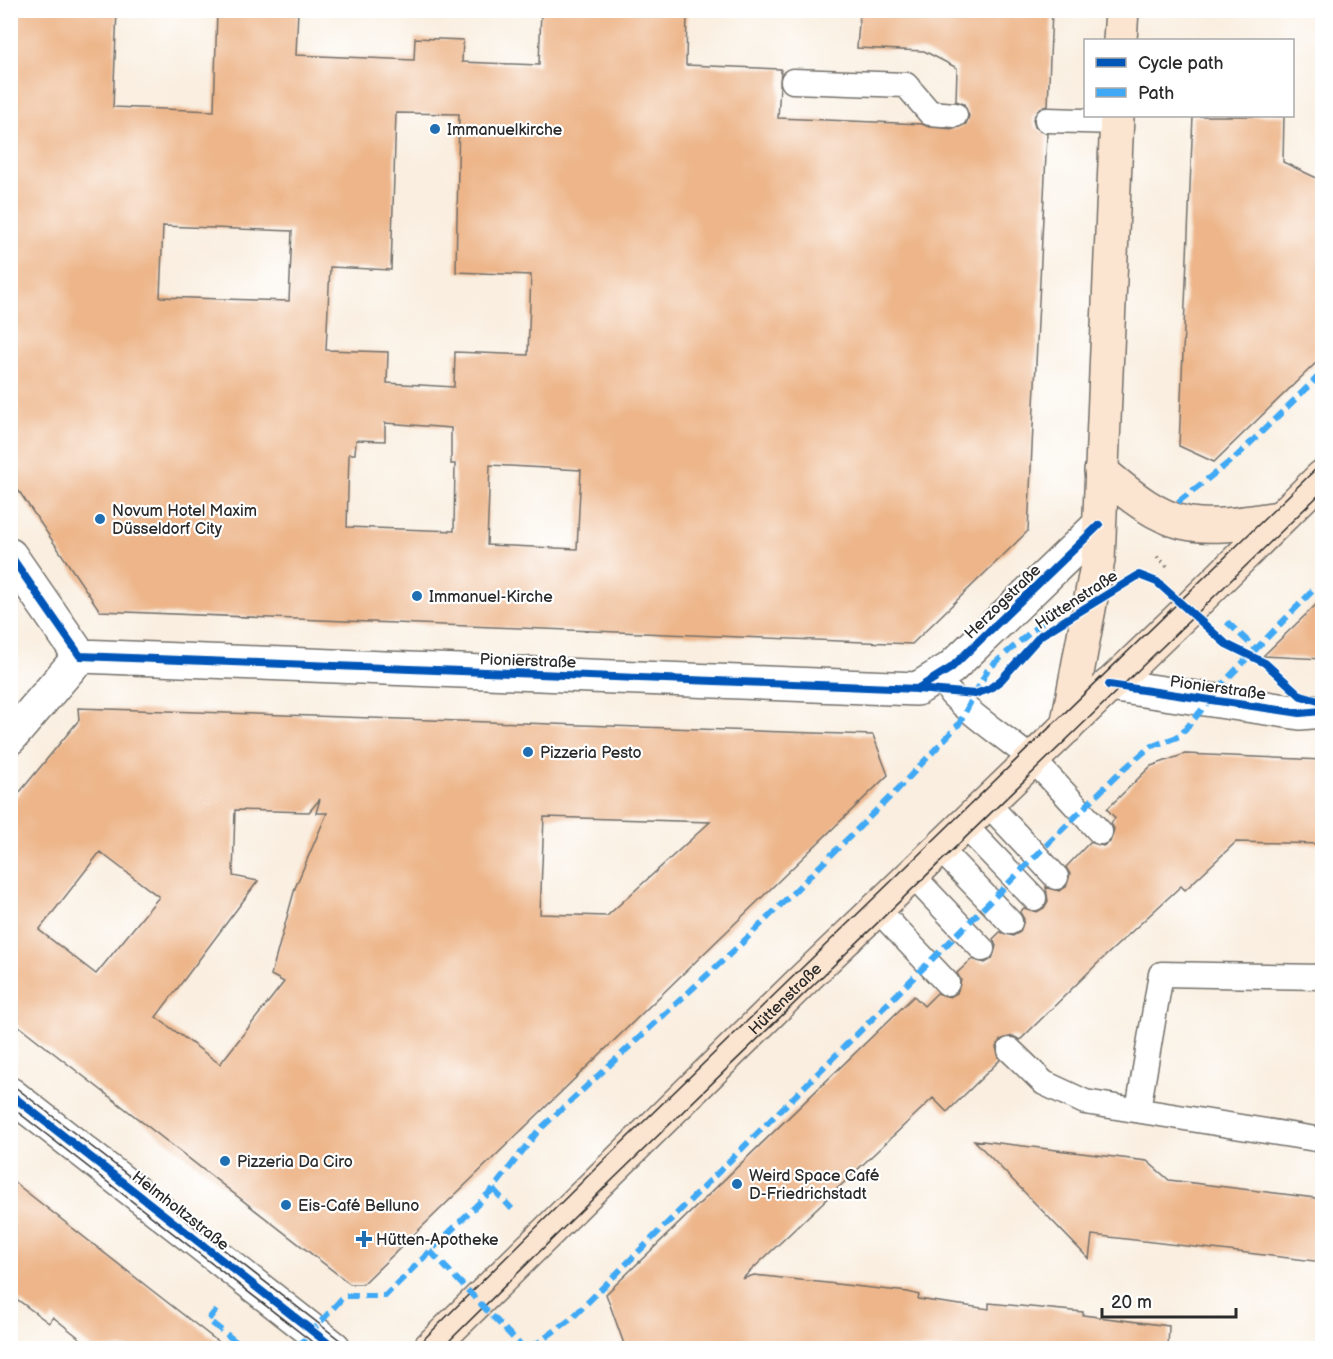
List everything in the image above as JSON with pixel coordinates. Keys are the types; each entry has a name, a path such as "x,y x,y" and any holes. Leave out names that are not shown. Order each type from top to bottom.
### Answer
{"main road":[{"path":"1120,39 1122,10"},
{"path":"1067,727 1098,560 1117,119"},
{"path":"1101,471 1137,502 1171,520 1192,526 1213,526 1280,518"},
{"name":"Hüttenstraße","path":"430,1348 877,909 1323,477"}],"street":[{"name":"Herzogstraße","path":"917,689 951,668 1099,525"},
{"path":"10,555 80,656 10,738"},
{"name":"Pionierstraße","path":"80,656 917,689"},
{"name":"Pionierstraße","path":"1109,685 1300,713 1323,711"},
{"name":"Helmholtzstraße","path":"10,1094 334,1348"}],"lane":[{"path":"793,81 906,85 930,113 955,115"},
{"path":"1047,120 1117,119"},
{"path":"951,694 968,711 1032,760 1100,832"},
{"path":"987,803 1056,877"},
{"path":"964,825 1035,898"},
{"path":"940,849 1010,922"},
{"path":"912,875 982,949"},
{"path":"877,909 947,983"},
{"path":"1138,1110 1161,974 1323,977"},
{"path":"1010,1050 1044,1083 1085,1102 1323,1140"}],"building":[{"path":"10,10 117,10 113,107 214,111 217,10 298,10 296,55 414,60 415,38 463,40 462,62 539,65 541,10 687,10 686,65 781,69 778,118 922,124 929,127 954,129 966,124 969,116 964,104 956,101 957,68 924,51 857,48 860,10 1052,10 1048,106 1040,108 1033,119 1035,127 1047,134 1028,531 912,644 100,611 10,478","holes":["396,113 459,114 456,272 531,275 528,355 455,352 454,387 387,383 388,352 326,350 330,267 391,270","163,226 292,231 289,301 160,297","385,423 451,428 451,464 455,464 454,531 347,527 349,454 355,454 356,440 385,441","490,465 581,470 577,549 487,545"]},
{"path":"1193,117 1284,117 1283,162 1323,181 1323,356 1214,462 1179,446"},
{"path":"1323,598 1323,659 1263,656"},
{"path":"78,708 873,735 888,775 363,1284 350,1284 10,1019 10,804 79,720","holes":["320,799 316,813 327,813 295,888 271,975 284,982 220,1064 156,1017 258,881 233,876 235,810 309,812","544,817 580,818 710,822 607,916 540,914","100,852 159,897 96,974 39,930"]},
{"path":"1185,754 1323,760 1323,844 1236,842 1185,890 1181,886 1020,1040 1013,1036 1000,1040 996,1047 1000,1060 947,1112 933,1098 742,1279 754,1275 908,1292 919,1295 918,1299 989,1309 989,1303 1083,1312 1083,1315 1169,1326 1168,1348 658,1348 624,1344 606,1294 914,996 924,1006 937,993 950,997 957,993 961,980 957,973 972,959 985,963 992,959 996,946 993,939 1000,932 1013,936 1020,932 1024,919 1020,912 1024,908 1037,912 1044,908 1048,901 1046,887 1059,891 1066,887 1070,874 1066,867 1090,842 1103,846 1110,842 1114,829 1111,823 1115,818 1107,809 1151,766"},
{"path":"974,1140 1147,1161 1169,1180 1323,1199 1323,1262 1092,1235 1089,1259"},
{"path":"10,1179 226,1348 92,1348 53,1317 49,1323 10,1294"}],"tram line":[{"path":"415,1348 600,1164 1322,463"},
{"path":"442,1348 1322,492"},
{"path":"10,1083 350,1348"},
{"path":"10,1106 320,1348"}],"marked path":[{"path":"1178,502 1237,456 1322,373"},
{"path":"531,1348 571,1319 1117,775 1150,747 1180,736 1227,679 1322,581"},
{"path":"297,1348 344,1296 385,1296 493,1189 538,1131 743,942 897,790 959,724 988,669 1048,617"},
{"path":"1227,622 1256,649"},
{"path":"493,1189 512,1209"},
{"path":"430,1251 523,1348"},
{"path":"216,1310 208,1320 244,1348"}],"cycle path":[{"path":"917,689 951,668 1099,525"},
{"path":"10,555 80,656 917,689 975,694 989,689 1001,680 1041,635 1139,575 1157,582 1226,644 1265,663 1301,696 1322,702"},
{"path":"1109,685 1300,713 1322,711"},
{"path":"10,1094 334,1348"}],"place":[{"name":"Immanuelkirche","path":"435,129"},
{"name":"Novum Hotel Maxim Düsseldorf City","path":"100,519"},
{"name":"Immanuel-Kirche","path":"417,596"},
{"name":"Pizzeria Pesto","path":"528,752"},
{"name":"Pizzeria Da Ciro","path":"225,1161"},
{"name":"Weird Space Café D-Friedrichstadt","path":"737,1184"},
{"name":"Eis-Café Belluno","path":"286,1205"},
{"name":"Hütten-Apotheke","path":"364,1239"}]}
